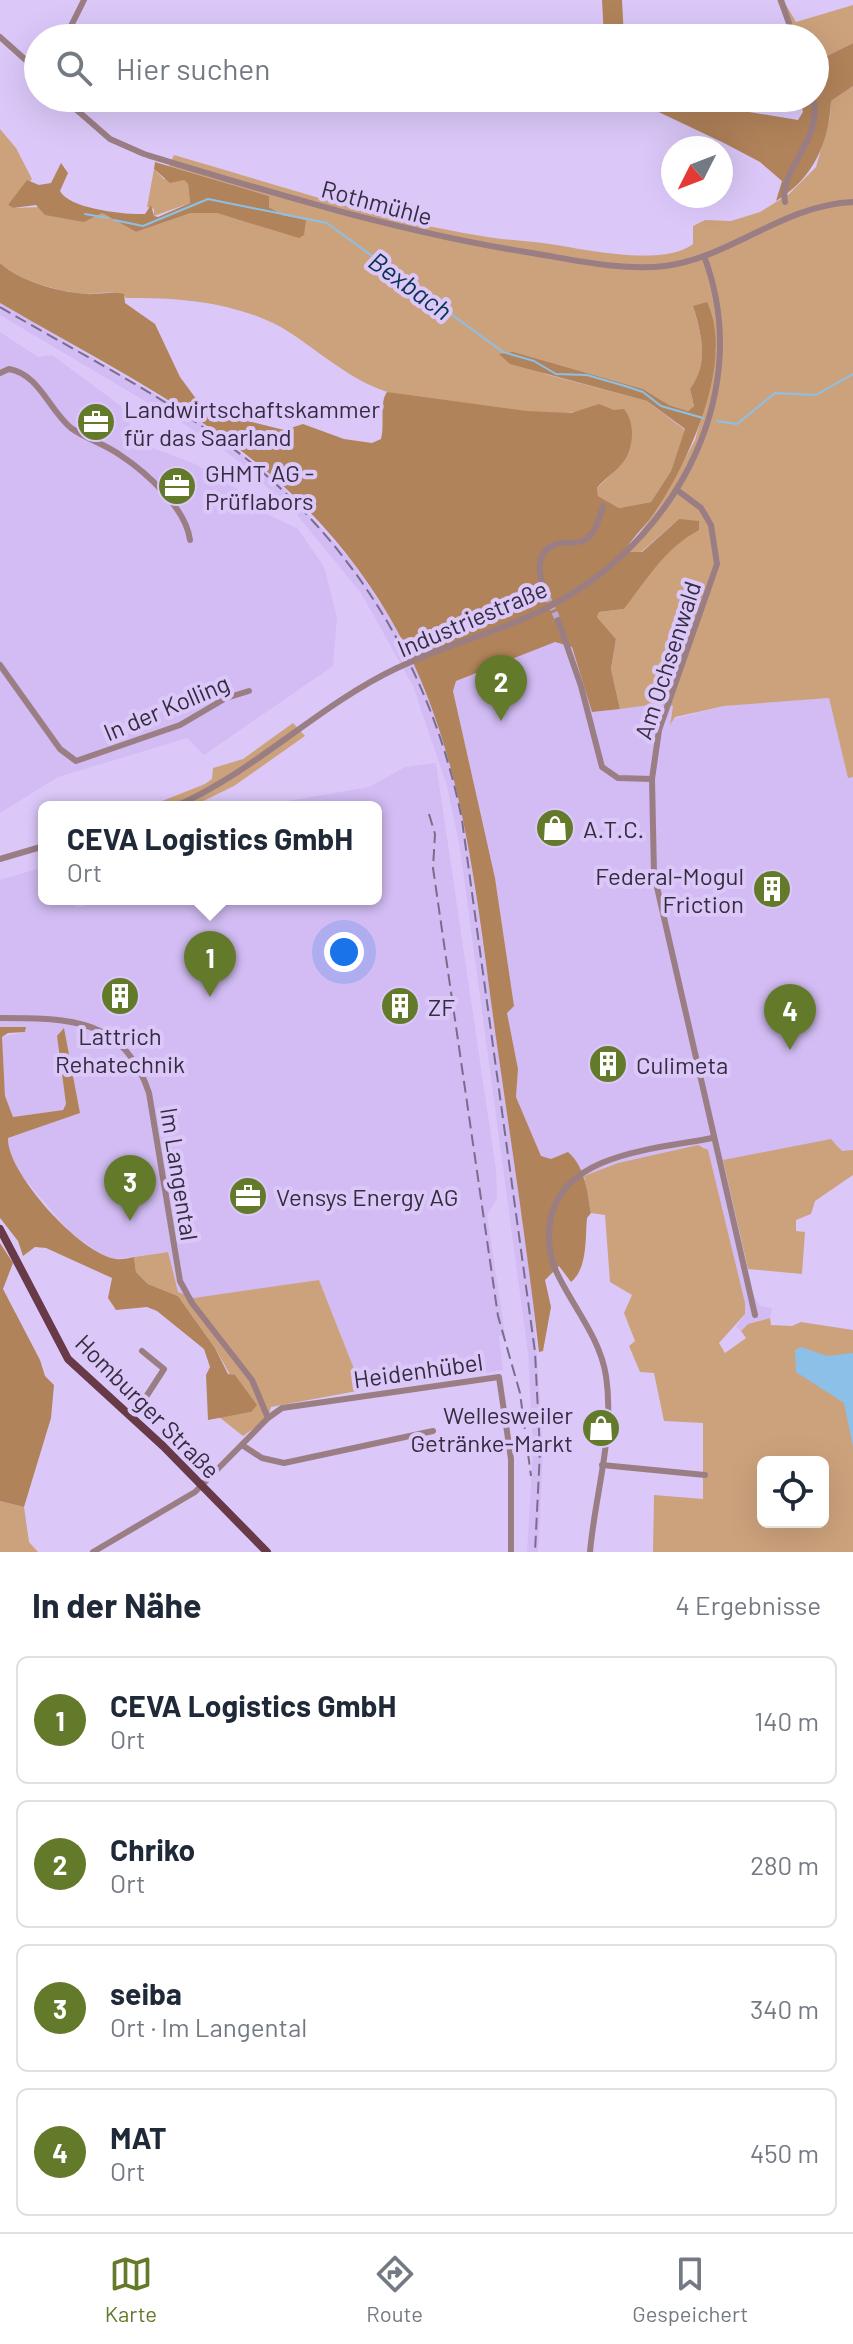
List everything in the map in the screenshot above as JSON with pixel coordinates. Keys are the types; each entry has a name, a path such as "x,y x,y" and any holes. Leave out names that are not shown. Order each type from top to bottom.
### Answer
{"main road":[{"name":"Homburger Straße","path":"0,1229 68,1359 133,1417 267,1552"}],"street":[{"path":"72,24 84,0"},
{"path":"781,0 789,24"},
{"path":"0,37 24,58"},
{"name":"Rothmühle","path":"77,112 92,127 129,148 387,225 467,242 613,265 663,266 704,256 807,208 853,202"},
{"path":"785,202 784,188 815,122 814,112"},
{"name":"Industriestraße","path":"186,801 235,776 344,697 422,657 534,614 578,590 628,551 677,490 709,419 721,353 719,307 704,256"},
{"path":"0,373 9,369 19,372 34,383 72,429 108,447 139,469 181,516 190,540"},
{"name":"Am Ochsenwald","path":"677,490 701,508 711,525 717,564 702,614 668,701 652,779 654,874 712,1138 755,1315"},
{"path":"547,596 537,568 541,557 554,545 581,542 589,537 603,506"},
{"path":"558,620 581,686 602,767 618,778 652,779"},
{"name":"In der Kolling","path":"0,665 60,749 76,761 180,725 226,698 249,691"},
{"path":"0,859 38,848"},
{"name":"Im Langental","path":"0,1018 59,1018 91,1025 117,1042 138,1066 149,1093 180,1281 192,1303 252,1380 268,1418"},
{"path":"590,1552 608,1410 605,1373 592,1336 554,1267 549,1225 563,1192 584,1171 712,1138"},
{"path":"133,1417 164,1369 142,1351"},
{"name":"Heidenhübel","path":"93,1552 201,1488 268,1418 291,1406 499,1377 511,1459 511,1552"},
{"path":"242,1445 262,1458 284,1463 433,1431"},
{"path":"602,1465 705,1475"}],"shaded area":[{"path":"602,0 622,0 623,24 603,24"},
{"path":"777,0 783,0 796,22 853,5 853,43 829,55 829,24 786,24"},
{"path":"853,43 853,86 831,101 827,131 809,171 776,201 782,181 760,162 733,148 733,136 709,136 659,112 749,112 798,120 803,112 829,112 829,55"},
{"path":"853,86 853,777 848,778 829,698 724,706 675,717 670,725 673,706 657,704 620,709 611,669 616,639 597,617 599,612 624,609 657,561 679,540 679,519 641,552 624,553 658,509 695,440 710,387 716,349 693,307 701,339 702,359 690,389 694,406 688,411 669,405 643,389 514,352 545,374 647,401 685,430 671,471 651,502 619,508 598,496 597,488 621,465 614,410 592,407 570,413 523,411 462,406 403,396 358,379 292,334 254,315 191,301 126,298 112,293 84,294 62,290 29,280 0,263 0,129 16,148 32,179 8,205 13,208 40,207 43,213 102,213 136,232 191,213 217,213 254,223 306,220 282,215 269,207 269,196 169,166 174,155 332,202 453,231 599,252 662,255 693,244 693,226 705,220 731,221 760,212 789,194 816,167 830,117 831,101"},
{"path":"155,162 269,196 269,207 282,215 306,220 304,235 299,238 217,213 191,213 136,232 102,213 84,222 45,215 36,205 13,208 8,205 27,180 39,185 51,183 61,163 68,173 60,191 65,197 86,206 112,212 145,214 151,205 154,216 158,217 190,203 188,184 184,180 170,183 154,169"},
{"path":"154,169 164,179 184,180 188,184 190,203 154,216 154,209 147,207"},
{"path":"0,263 29,280 63,291 124,294 125,303 155,324 180,377 197,400 228,416 284,430 303,424 344,439 372,443 381,439 383,402 387,392 527,411 571,413 599,404 614,410 624,409 632,429 629,452 621,465 597,488 598,496 619,508 651,502 671,471 685,429 647,401 510,364 499,354 514,352 643,389 669,405 688,411 694,406 690,389 702,359 693,306 707,302 714,326 716,352 705,408 670,487 654,514 624,552 642,552 679,519 699,521 699,530 666,555 624,609 599,612 597,617 616,639 611,669 620,709 592,712 572,647 555,642 456,681 453,691 495,878 514,1006 507,1013 518,1069 516,1097 541,1156 551,1159 568,1152 579,1165 591,1213 587,1218 583,1261 576,1276 571,1282 559,1266 545,1280 551,1307 543,1351 539,1352 476,890 463,819 446,751 423,686 392,622 352,561 300,502 232,443 157,393 0,303"},
{"path":"0,303 192,416 276,480 350,559 387,613 423,682 447,745 465,818 533,1296 543,1450 538,1552 527,1552 533,1450 528,1353 460,848 447,786 413,686 361,593 293,510 233,457 187,426 0,315"},
{"path":"0,332 38,357 52,355 121,406 129,419 131,436 128,445 131,448 153,448 195,464 233,486 269,515 298,529 324,567 337,617 333,666 204,755 187,738 58,777 0,813"},
{"path":"554,642 572,647 593,712 657,704 674,706 669,720 724,706 829,698 848,777 853,777 853,1150 842,1152 836,1143 724,1160 753,1294 760,1306 772,1308 770,1318 748,1324 741,1331 736,1327 745,1314 704,1146 618,1163 584,1176 574,1158 541,1156 516,1097 518,1069 507,1013 514,1006 495,878 453,691 456,681"},
{"path":"293,723 305,736 234,786 203,801 162,801 205,784 212,779 213,768 243,759"},
{"path":"436,763 496,1170 497,1199 487,1215 505,1334 499,1336 503,1370 357,1391 358,1379 319,1280 194,1299 178,1292 167,1252 116,1259 101,1254 70,1232 19,1172 7,1151 8,1138 80,1113 64,1029 57,1036 66,1104 62,1110 13,1117 5,1096 2,1037 25,1032 26,1027 0,1027 0,880 38,869 38,905 74,905 77,908 87,905 382,905 382,801 288,801 369,787 405,767"},
{"path":"0,1027 26,1027 25,1032 8,1033 2,1037 5,1096 13,1117 63,1110 66,1104 57,1036 64,1028 80,1113 8,1138 19,1171 48,1210 84,1243 116,1259 134,1257 136,1272 148,1284 178,1296 215,1348 228,1374 235,1375 257,1405 251,1412 208,1420 206,1375 210,1367 204,1349 157,1311 147,1307 116,1310 108,1298 112,1278 46,1248 35,1247 23,1256 18,1241 0,1218"},
{"path":"831,1139 842,1151 853,1150 853,1175 815,1201 811,1214 796,1220 796,1231 805,1232 802,1274 748,1269 723,1160"},
{"path":"698,1145 708,1150 745,1303 745,1314 719,1343 725,1353 746,1338 741,1331 748,1324 770,1318 771,1325 792,1326 801,1322 853,1330 853,1552 653,1552 654,1495 703,1499 703,1423 664,1421 654,1373 640,1372 629,1346 635,1341 624,1313 632,1295 610,1282 605,1215 591,1213 584,1176 618,1163"},
{"path":"0,1243 13,1263 3,1289 40,1360 45,1376 54,1385 51,1418 24,1507 0,1501"},
{"path":"168,1252 178,1292 194,1298 319,1280 358,1379 357,1391 271,1407 268,1418 243,1436 219,1417 251,1412 215,1348 178,1296 148,1284 136,1272 134,1257"},
{"path":"0,1501 24,1507 29,1542 38,1552 0,1552"}],"water":[{"path":"801,1347 827,1356 853,1353 853,1447 844,1403 796,1372 795,1350"}],"waterway":[{"name":"Bexbach","path":"114,220 143,226 208,199 327,223 503,352 534,361 556,374 587,375 625,386 643,392 661,406 703,418"},
{"name":"Bexbach","path":"85,214 108,218"},
{"name":"Bexbach","path":"717,421 737,424 775,393 816,395 853,374"}],"tunnel":[{"path":"547,596 558,620"}],"railway":[{"path":"0,307 167,403 266,475 308,515 345,559 378,606 406,656 430,709 462,820 535,1352 540,1451 535,1552"},
{"path":"429,814 435,834 433,868 498,1316 520,1393 531,1476"}],"place":[{"name":"Landwirtschaftskammer für das Saarland","path":"96,422"},
{"name":"GHMT AG - Prüflabors","path":"177,486"},
{"name":"Chriko","path":"501,721"},
{"name":"A.T.C.","path":"555,828"},
{"name":"Federal-Mogul Friction","path":"772,889"},
{"name":"Lattrich Rehatechnik","path":"120,996"},
{"name":"CEVA Logistics GmbH","path":"210,997"},
{"name":"ZF","path":"400,1006"},
{"name":"MAT","path":"790,1050"},
{"name":"Culimeta","path":"608,1064"},
{"name":"Vensys Energy AG","path":"248,1196"},
{"name":"seiba","path":"130,1221"},
{"name":"Wellesweiler Getränke-Markt","path":"601,1428"}]}
